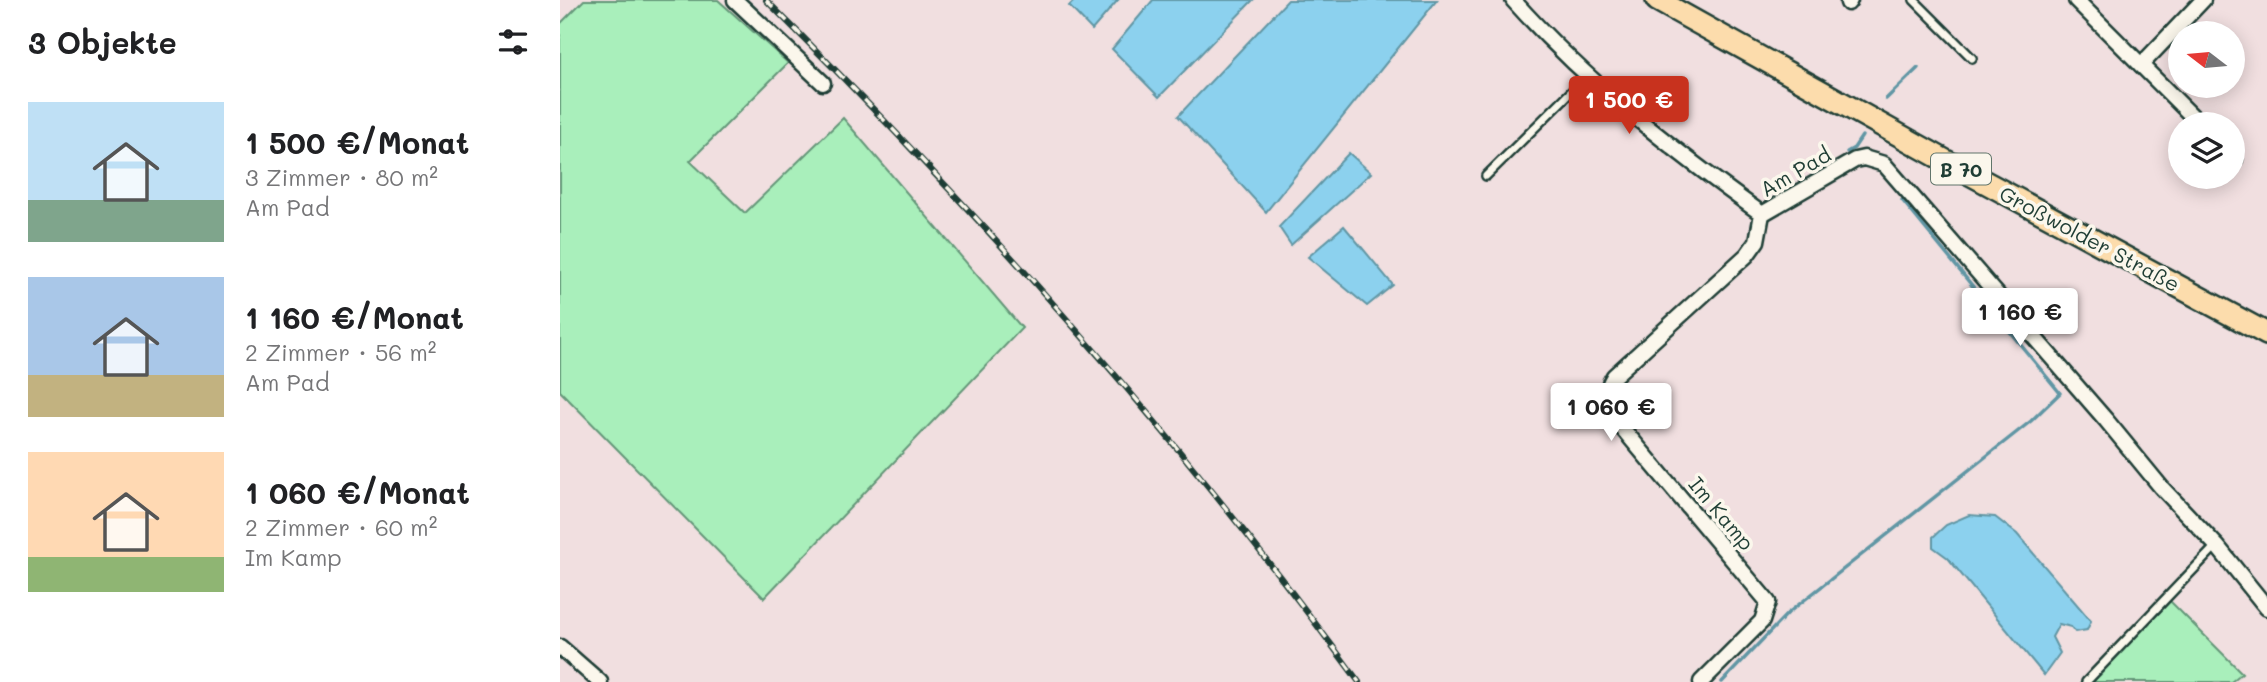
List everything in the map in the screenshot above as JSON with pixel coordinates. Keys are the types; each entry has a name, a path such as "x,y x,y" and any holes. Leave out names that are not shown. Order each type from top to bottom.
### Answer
{"main road":[{"name":"Großwolder Straße","path":"1657,0 1931,153 2267,334"}],"street":[{"path":"735,0 823,83"},
{"name":"Am Pad","path":"1513,0 1587,76 1643,125 1762,214 1855,160 1864,158 1884,164 2161,487 2217,546 2267,608"},
{"path":"2076,0 2188,112"},
{"path":"2141,65 2203,0"},
{"name":"Im Kamp","path":"1701,682 1762,621 1768,602 1612,416 1606,401 1606,391 1614,376 1747,255 1757,241 1762,214"},
{"path":"560,647 600,682"}],"lane":[{"path":"1914,0 1972,58"},
{"path":"1486,176 1587,76"},
{"path":"2085,682 2217,546"}],"green space":[{"path":"584,0 718,0 788,63 690,161 745,213 843,118 1022,328 764,598 560,391 560,24"},
{"path":"2170,601 2242,673 2231,682 2092,682"}],"water":[{"path":"1075,0 1118,0 1092,30 1069,6"},
{"path":"1153,0 1253,0 1159,97 1112,49"},
{"path":"1288,0 1437,0 1266,212 1178,116"},
{"path":"1349,153 1371,173 1291,245 1279,227"},
{"path":"1344,226 1393,285 1367,306 1308,257"},
{"path":"1969,515 1995,517 2017,534 2091,621 2087,630 2075,632 2071,627 2059,624 2052,637 2060,653 2044,675 1948,558 1933,547 1933,537 1946,525"}],"waterway":[{"path":"1886,99 1918,68"},
{"path":"1847,152 1854,148 1862,136"},
{"path":"1722,682 1788,613 2031,421 2060,393 1902,200"}],"railway":[{"path":"766,0 924,162 1076,329 1221,502 1359,682"}]}
